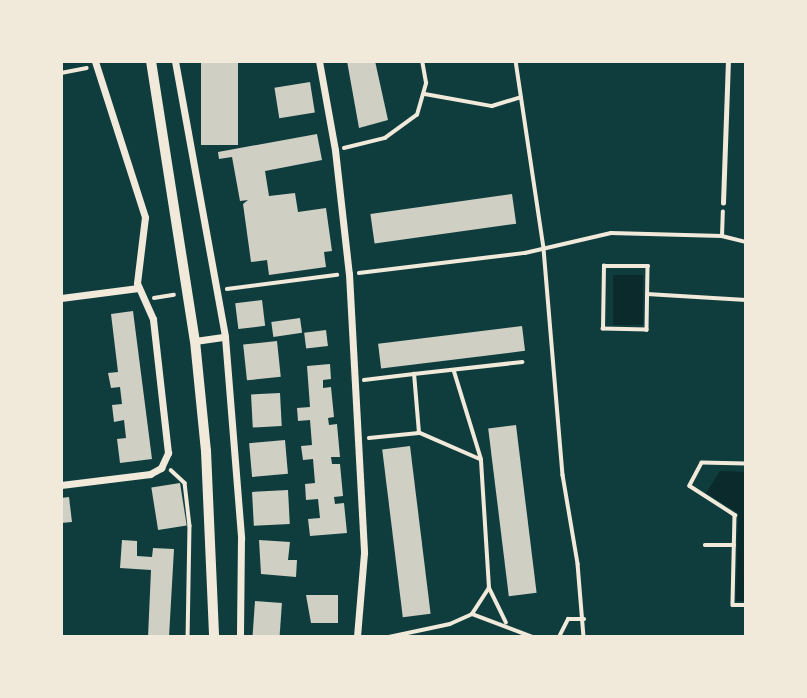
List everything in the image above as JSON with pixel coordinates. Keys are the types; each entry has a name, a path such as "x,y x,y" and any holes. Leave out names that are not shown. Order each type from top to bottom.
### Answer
{"main road":[{"path":"151,61 195,341 206,451 214,637"}],"street":[{"path":"175,61 225,337 241,538 240,637"},
{"path":"319,61 335,150 349,274 364,553 357,637"},
{"path":"61,485 146,475 164,464 167,436 153,319 138,288 145,217 95,64"},
{"path":"61,298 138,288"},
{"path":"195,341 225,337"}],"lane":[{"path":"723,203 728,61"}],"path":[{"path":"335,150 385,138 417,115 425,94 422,61"},
{"path":"516,61 544,249 563,475 584,619 584,637"},
{"path":"61,73 95,64"},
{"path":"425,94 492,106 521,97"},
{"path":"722,236 723,203"},
{"path":"216,290 544,249 611,233 722,236 746,242"},
{"path":"604,265 648,266 647,294 647,330 603,329 604,265"},
{"path":"145,299 188,294"},
{"path":"647,294 746,300"},
{"path":"355,381 522,362"},
{"path":"454,370 481,460 489,588 506,623"},
{"path":"414,374 419,433"},
{"path":"359,439 419,433 481,460"},
{"path":"746,464 702,463 690,486 734,515 733,605 746,605"},
{"path":"164,464 185,482 191,539 188,637"},
{"path":"705,545 734,545"},
{"path":"389,637 450,624 471,614 489,588"},
{"path":"471,614 506,623 533,637"},
{"path":"559,637 568,620 584,619"}],"water":[{"path":"613,275 643,275 643,325 613,325"},
{"path":"720,471 746,472 746,601 736,601 738,513 706,493"}],"building":[{"path":"201,61 238,61 238,145 201,145"},
{"path":"347,61 375,61 388,120 359,128"},
{"path":"310,82 315,113 279,118 274,88"},
{"path":"317,134 322,160 265,171 269,196 295,193 298,212 326,208 332,251 324,252 326,267 269,275 267,260 251,262 243,204 248,200 240,201 232,157 219,159 218,152"},
{"path":"512,194 516,224 375,244 370,214"},
{"path":"262,300 265,326 238,329 235,303"},
{"path":"133,311 152,459 120,463 117,439 126,438 124,420 114,422 112,405 122,404 120,387 111,388 108,373 118,372 111,314"},
{"path":"300,318 302,333 273,337 271,322"},
{"path":"522,326 525,351 381,368 378,344"},
{"path":"326,330 328,346 306,349 304,333"},
{"path":"277,341 281,377 247,380 243,345"},
{"path":"330,364 331,379 323,380 323,388 331,387 334,417 328,418 329,425 337,424 340,457 331,457 332,464 340,464 343,496 334,497 335,504 344,503 347,533 310,536 308,519 320,518 318,499 306,500 305,484 315,483 313,459 303,460 301,446 312,445 310,420 298,421 297,408 310,407 307,366"},
{"path":"280,393 282,426 253,427 251,395"},
{"path":"516,425 537,593 509,596 488,428"},
{"path":"285,440 288,474 252,477 249,443"},
{"path":"410,446 431,614 403,617 382,449"},
{"path":"180,483 187,525 158,530 151,488"},
{"path":"288,490 290,524 254,526 252,492"},
{"path":"69,497 72,522 61,523 61,498"},
{"path":"122,540 137,541 137,556 152,557 153,548 174,549 169,637 148,637 151,570 120,568"},
{"path":"259,540 290,542 288,560 297,560 296,577 261,574"},
{"path":"306,595 338,595 338,623 311,623"},
{"path":"255,601 282,603 280,637 252,637"}]}
